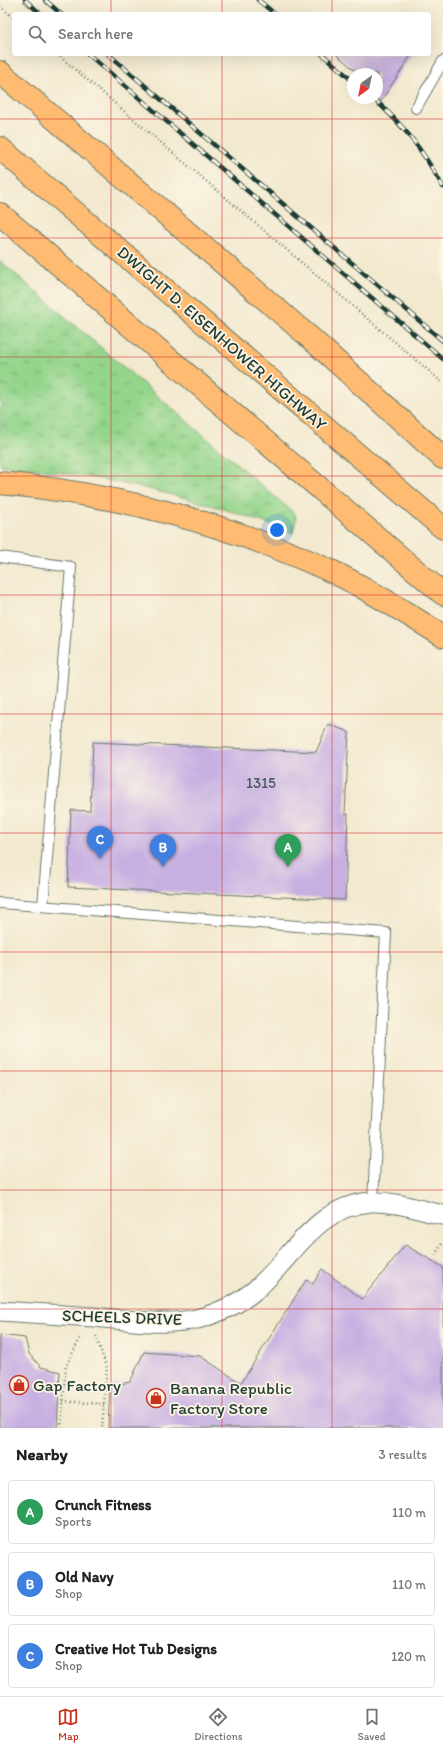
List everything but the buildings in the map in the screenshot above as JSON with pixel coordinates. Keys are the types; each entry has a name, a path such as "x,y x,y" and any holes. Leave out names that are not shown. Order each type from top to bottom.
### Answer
{"highway":[{"path":"0,72 307,335 443,458"},
{"name":"DWIGHT D. EISENHOWER HIGHWAY","path":"0,148 443,528"},
{"path":"0,214 443,594"},
{"path":"0,483 62,490 132,504 179,515 227,530 285,551 334,573 386,601 443,636"}],"street":[{"name":"SCHEELS DRIVE","path":"0,1311 139,1321 176,1321 197,1318 235,1304 254,1291 304,1237 332,1214 360,1204 373,1202 388,1203 443,1215"}],"lane":[{"path":"416,108 443,61"},
{"path":"0,557 71,567 43,906"},
{"path":"0,903 386,933 373,1202"}],"path":[{"path":"0,6 12,16"},
{"path":"59,56 443,383"},
{"path":"435,1255 443,1242"},
{"path":"61,1428 66,1366 82,1334"},
{"path":"95,1334 106,1368 102,1428"},
{"path":"63,1401 104,1404"}],"green space":[{"path":"0,261 295,514 296,519 293,533 258,520 186,498 149,489 75,475 0,465"}],"railway":[{"path":"25,0 39,12"},
{"path":"45,0 59,12"},
{"path":"258,0 273,12"},
{"path":"90,56 443,359"},
{"path":"110,56 443,341"},
{"path":"324,56 347,76"},
{"path":"379,104 412,139 428,161 443,187"}],"place":[{"name":"Creative Hot Tub Designs","path":"100,859"},
{"name":"Old Navy","path":"163,867"},
{"name":"Crunch Fitness","path":"288,867"},
{"name":"Gap Factory","path":"19,1385"},
{"name":"Banana Republic Factory Store","path":"156,1398"}]}
